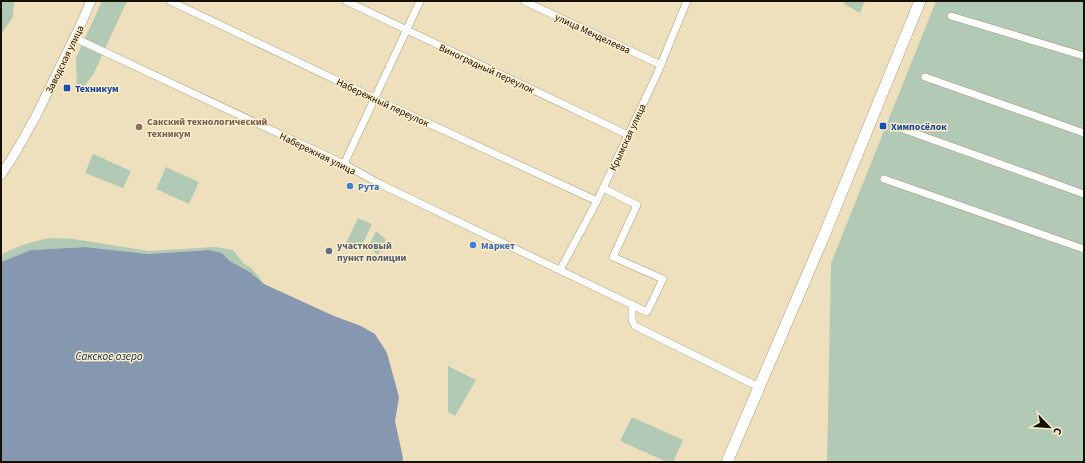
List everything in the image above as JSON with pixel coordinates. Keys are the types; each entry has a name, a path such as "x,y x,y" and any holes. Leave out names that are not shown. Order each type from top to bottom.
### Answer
{"main road":[{"path":"727,462 826,231 920,1"}],"street":[{"name":"Заводская улица","path":"1,175 36,116 75,38 91,1"},
{"name":"Набережный переулок","path":"170,1 597,202"},
{"name":"Виноградный переулок","path":"346,1 628,135"},
{"path":"344,164 420,1"},
{"name":"улица Менделеева","path":"524,1 661,65"},
{"name":"Крымская улица","path":"560,270 597,202 661,65 687,1"},
{"path":"951,16 1084,56"},
{"name":"Набережная улица","path":"75,38 344,164 380,184 647,312 663,279 613,257 637,205 603,188"},
{"path":"925,77 1084,133"},
{"path":"903,129 1084,194"},
{"path":"884,179 1084,249"},
{"path":"632,304 632,320 635,326 759,387"}],"green space":[{"path":"1,1 14,1 13,17 1,34"},
{"path":"102,1 127,1 93,75 77,95 76,58"},
{"path":"845,1 865,1 860,13 844,4"},
{"path":"936,1 1084,1 1084,462 827,462 831,263"},
{"path":"93,154 131,171 123,188 85,173"},
{"path":"166,167 199,182 189,204 156,189"},
{"path":"358,218 372,224 360,250 346,243"},
{"path":"376,231 386,240 378,255 368,247"},
{"path":"50,238 74,239 149,251 215,247 233,250 244,264 250,267 264,284 250,272 230,261 222,253 209,250 148,254 85,247 31,250 1,262 1,255 13,249 25,244"},
{"path":"448,366 476,380 455,416 448,412"},
{"path":"632,417 683,440 673,462 667,462 620,441"}],"water":[{"name":"Сакское озеро","path":"85,247 148,254 209,250 222,253 230,261 250,272 264,284 334,316 361,326 375,334 387,353 399,397 395,421 403,458 402,462 1,462 1,262 31,250"}],"place":[{"name":"Техникум","path":"67,88"},
{"name":"Химпосёлок","path":"883,126"},
{"name":"Сакский технологический техникум","path":"139,127"},
{"name":"Рута","path":"350,186"},
{"name":"Маркет","path":"473,245"},
{"name":"участковый пункт полиции","path":"329,251"}]}
